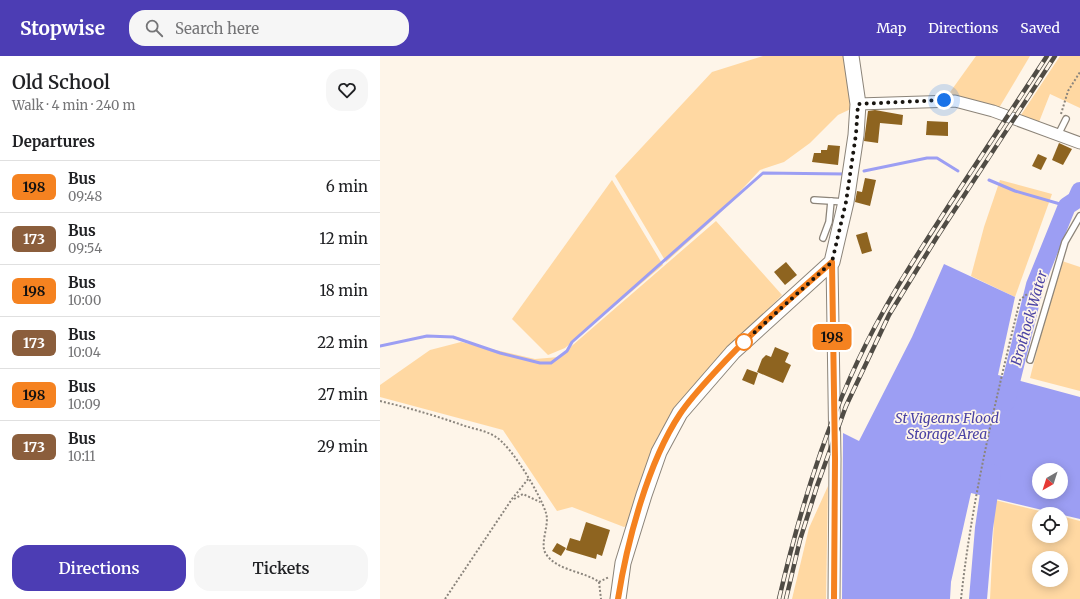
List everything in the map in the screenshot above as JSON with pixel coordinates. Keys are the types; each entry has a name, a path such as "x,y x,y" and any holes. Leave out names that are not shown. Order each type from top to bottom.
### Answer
{"street":[{"path":"834,599 835,459 832,262 846,202 856,134 858,104 851,56"},
{"path":"858,104 955,101 993,111 1080,143"},
{"path":"618,599 623,563 644,495 659,452 680,413 733,352 832,262"}],"lane":[{"path":"1055,134 1066,119"},
{"path":"814,200 846,202"},
{"path":"823,238 829,222 831,201"},
{"path":"1030,360 1065,242 1080,216"}],"path":[{"path":"1055,134 1068,91 1080,72"},
{"path":"962,599 968,537 989,426 1020,300 1027,294 1037,296"},
{"path":"380,401 447,420 496,437 508,448 529,478 546,513 545,553 554,562 593,578 599,582 601,599"},
{"path":"444,599 512,499 529,478"},
{"path":"512,499 523,494 540,502"}],"shaded area":[{"path":"763,56 850,56 855,107 838,115 810,143 784,162 760,170 717,216 666,262 615,176 712,72"},
{"path":"976,56 1030,56 999,108 948,95"},
{"path":"1060,56 1080,56 1080,108 1050,94 1039,122 1021,115"},
{"path":"612,180 663,265 565,348 548,355 512,319"},
{"path":"1000,180 1052,194 1015,297 971,276 984,227"},
{"path":"716,221 782,295 698,382 658,436 641,481 630,524 624,527 572,507 557,511 503,430 380,397 380,385 430,350 461,342 535,359 559,357"},
{"path":"1062,261 1080,267 1080,391 1030,378 1050,299"},
{"path":"828,486 826,599 792,599 809,528"},
{"path":"995,500 1032,509 1032,543 1068,543 1068,518 1080,521 1080,599 990,599"}],"water":[{"name":"St Vigeans Flood Storage Area","path":"944,264 1015,297 998,375 1080,397 1080,519 1068,516 1068,507 1032,508 971,493 951,582 950,599 842,599 843,433 859,441 912,337"}],"building":[{"path":"875,110 903,115 902,125 880,123 878,143 864,141 868,111"},
{"path":"927,121 948,122 948,136 926,135"},
{"path":"1059,143 1072,149 1063,165 1052,160"},
{"path":"828,145 840,146 838,165 812,162 814,153 821,153 821,150 827,150"},
{"path":"1038,154 1047,158 1041,170 1032,166"},
{"path":"865,178 876,180 870,206 855,202 857,191 862,192"},
{"path":"867,232 872,251 862,254 856,235"},
{"path":"786,262 797,275 785,285 774,272"},
{"path":"775,347 789,353 785,362 791,365 783,383 757,372 762,359 766,355 771,357"},
{"path":"747,369 758,373 754,385 742,380"},
{"path":"586,522 610,530 602,556 597,554 596,559 566,550 570,538 580,541"},
{"path":"557,543 566,548 561,556 552,551"}],"waterway":[{"path":"864,171 927,158 937,158 958,171"},
{"path":"380,346 427,336 453,337 500,353 540,363 551,363 567,351 572,342 763,173 846,174"},
{"path":"989,180 1015,191 1067,206"},
{"name":"Brothock Water","path":"1006,402 1035,285 1067,206 1076,200 1080,191"},
{"name":"Brothock Water","path":"978,599 984,528 992,473"}],"railway":[{"path":"779,599 798,525 821,452 834,416 865,346 916,256 1047,56"},
{"path":"786,599 800,540 817,486 846,406 889,315 937,237 1055,56"}],"bus line":[{"name":"198","path":"618,599 623,563 644,495 659,452 680,413 733,352 832,262 835,459 834,599"}],"route":[{"path":"744,342 832,262 840,234 846,202 856,134 858,104 944,100"}]}
